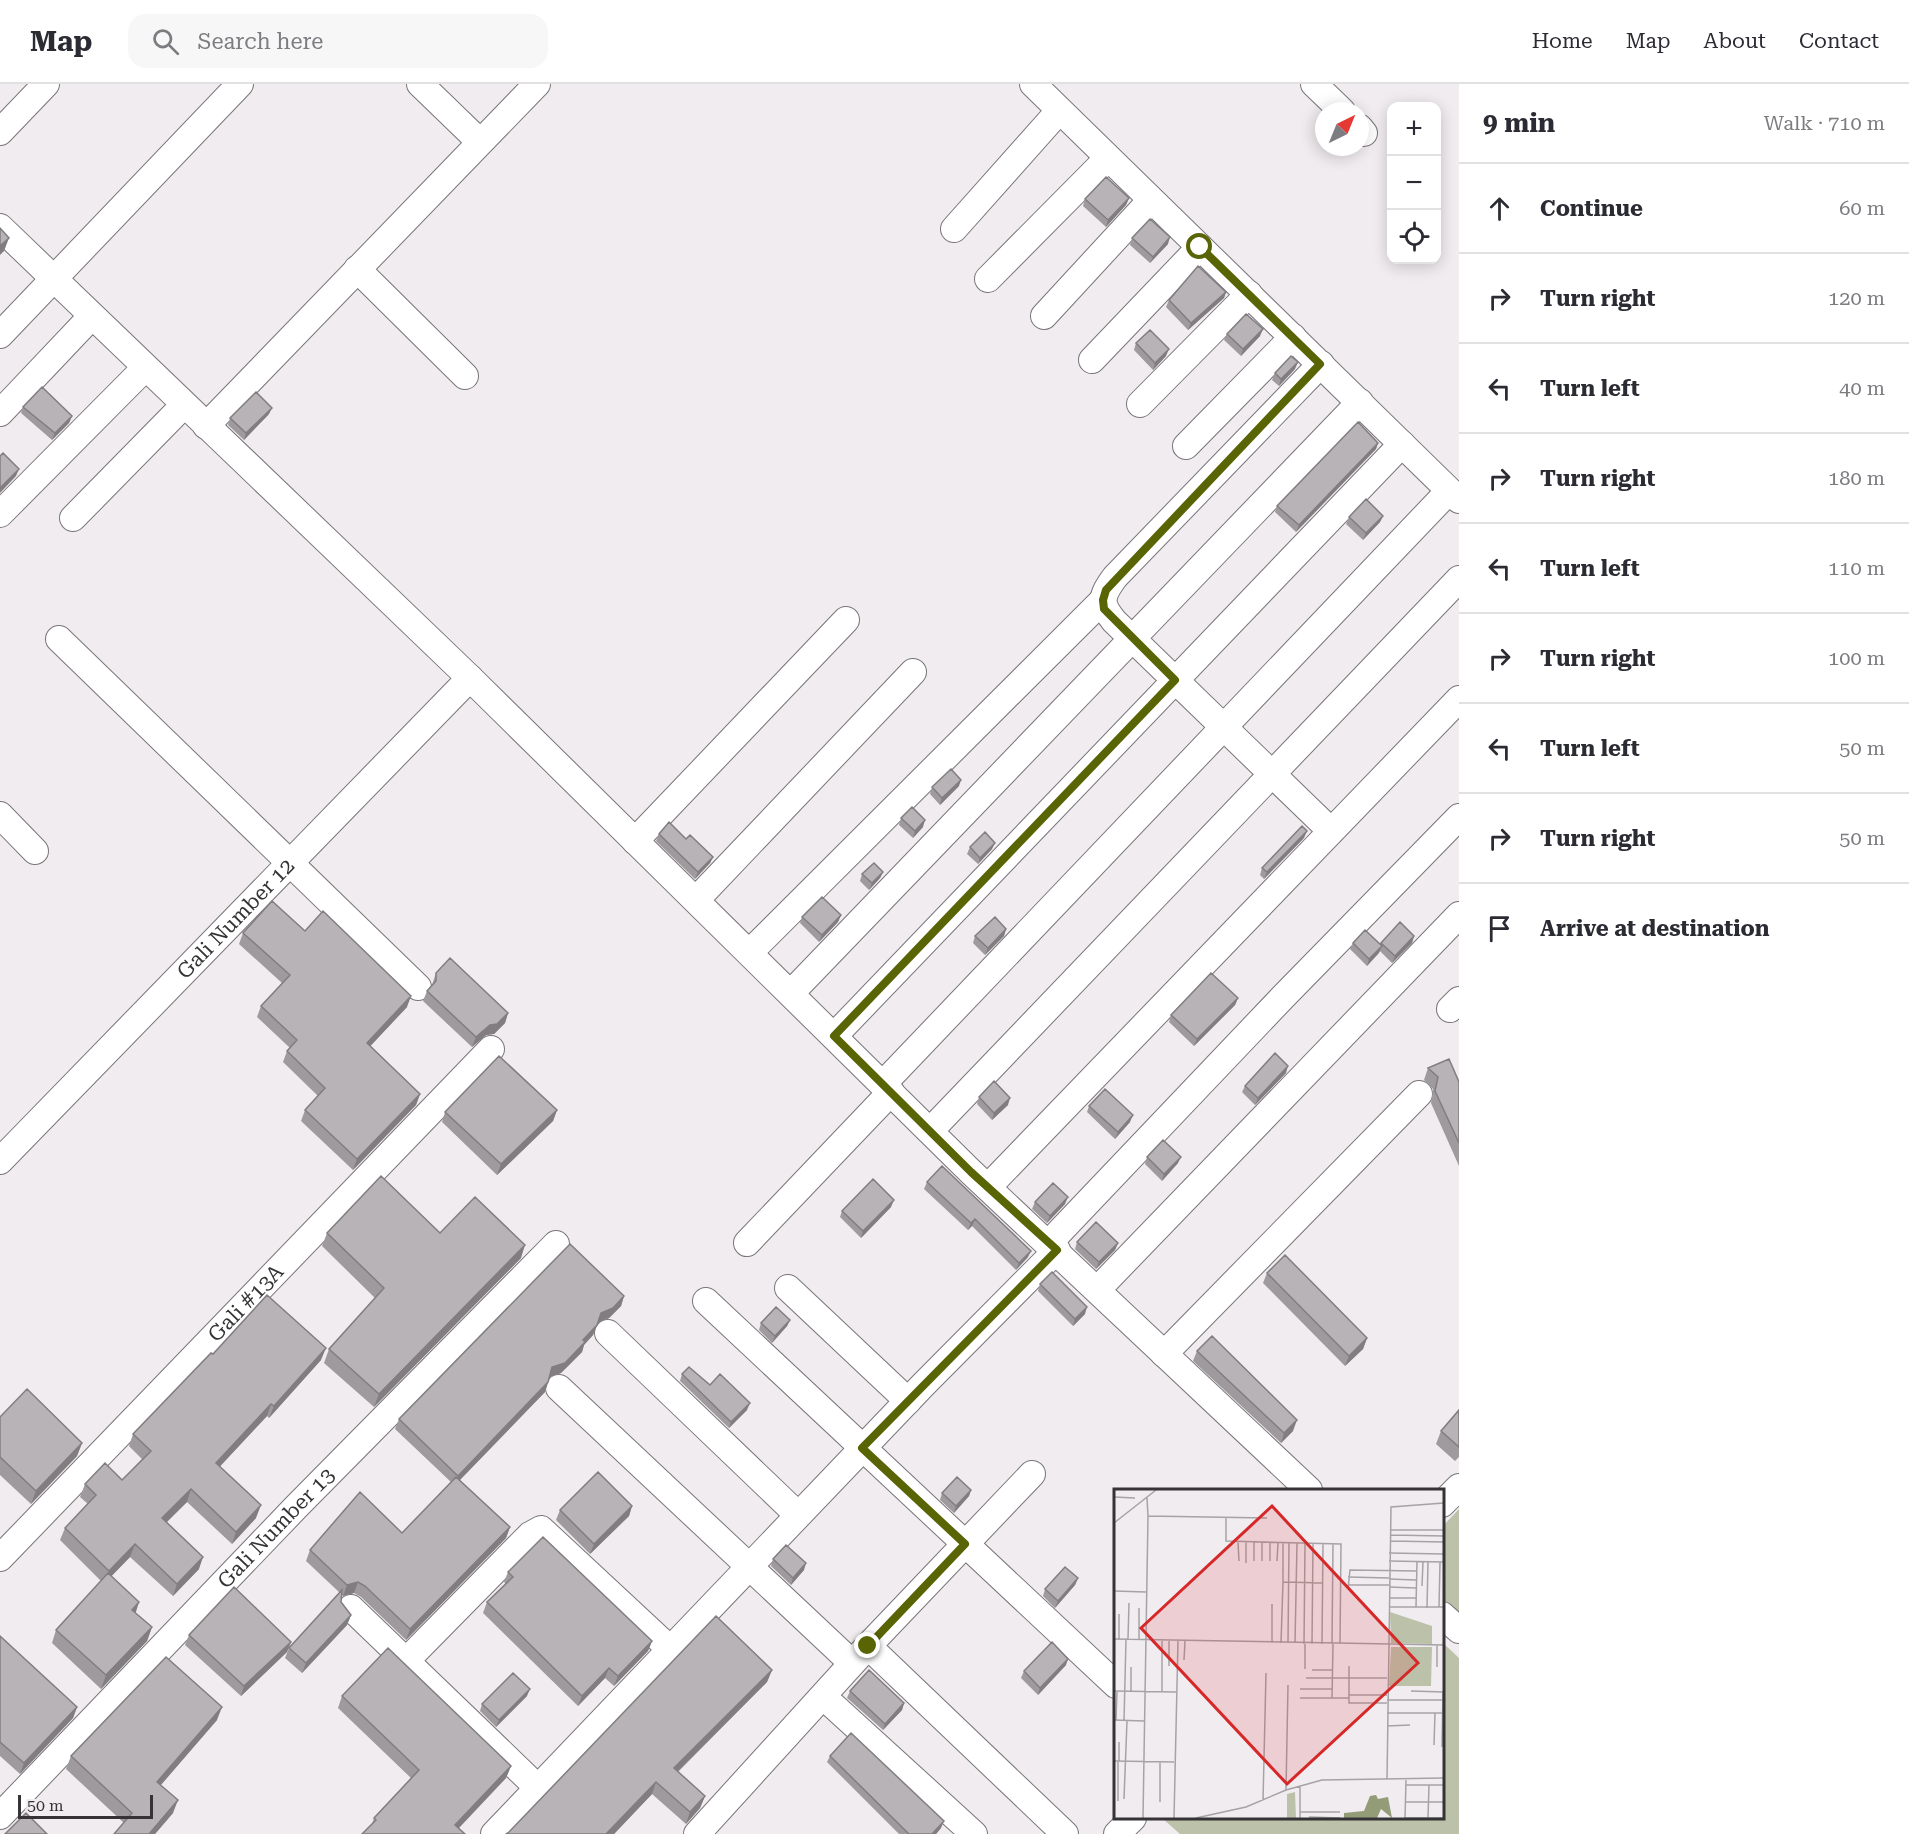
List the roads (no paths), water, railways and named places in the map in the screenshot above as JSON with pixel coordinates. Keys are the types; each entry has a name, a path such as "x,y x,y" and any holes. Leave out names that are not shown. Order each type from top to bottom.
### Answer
{"street":[{"path":"0,132 46,84"},
{"path":"0,335 240,84"},
{"path":"420,84 480,142"},
{"path":"206,426 537,84"},
{"path":"747,1243 887,1088 1224,728 1454,496 1033,84"},
{"path":"1314,84 1333,102"},
{"path":"954,229 1059,111"},
{"path":"988,279 1108,158"},
{"path":"1044,316 1151,200"},
{"path":"0,227 52,280 471,678 930,1131 1307,1489"},
{"path":"1092,360 1200,247"},
{"path":"357,269 465,376"},
{"path":"1140,404 1249,294"},
{"path":"0,413 91,316"},
{"path":"1186,446 1293,337"},
{"path":"1320,364 1115,578 1106,590 1103,600 1104,609 1132,639 1331,831"},
{"path":"0,514 145,368"},
{"path":"791,993 1360,402"},
{"path":"73,518 184,405"},
{"path":"834,1036 1402,444"},
{"path":"930,1131 1459,579"},
{"path":"750,952 1103,600"},
{"path":"635,841 846,620"},
{"path":"59,639 418,987"},
{"path":"696,900 913,672"},
{"name":"Gali Number 12","path":"0,1161 471,678"},
{"path":"988,1187 1459,699"},
{"path":"0,815 35,851"},
{"path":"494,1834 908,1401 1282,998 1459,817"},
{"path":"1098,1289 1459,915"},
{"name":"Gali #13A","path":"0,1558 491,1049"},
{"path":"1164,1354 1419,1094"},
{"name":"Gali Number 13","path":"0,1816 297,1506 556,1244"},
{"path":"788,1288 908,1401"},
{"path":"706,1301 1114,1683"},
{"path":"608,1333 798,1515"},
{"path":"559,1388 749,1566 860,1654 1065,1834"},
{"path":"697,1834 860,1654 1032,1474"},
{"path":"1444,1503 1459,1487"},
{"path":"406,1661 530,1534 541,1529 670,1649"},
{"path":"351,1608 538,1788"},
{"path":"1444,1616 1459,1630"},
{"path":"825,1695 827,1700 974,1834"},
{"path":"1117,1834 1132,1819"}]}
